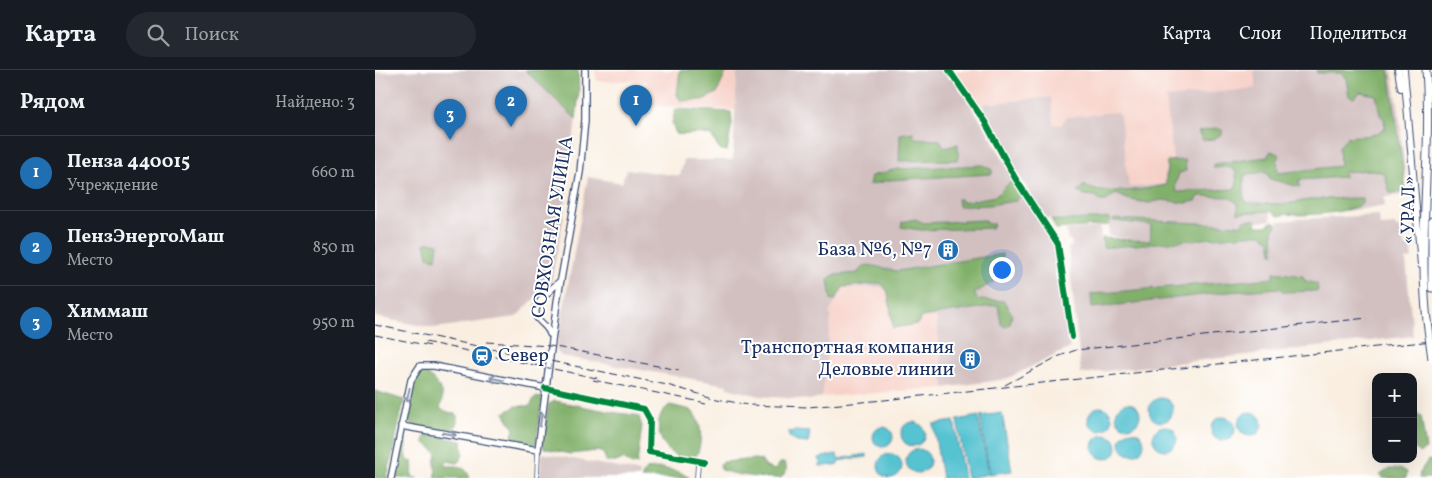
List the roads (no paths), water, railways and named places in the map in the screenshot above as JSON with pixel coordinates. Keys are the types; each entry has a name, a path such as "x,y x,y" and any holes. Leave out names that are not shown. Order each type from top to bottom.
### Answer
{"highway":[{"name":"«УРАЛ»","path":"1426,70 1429,122 1425,229 1425,296 1432,359"},
{"name":"«УРАЛ»","path":"1432,221 1432,288"}],"main road":[{"name":"СОВХОЗНАЯ УЛИЦА","path":"538,450 554,317 580,172 585,111 585,70"},
{"path":"1398,70 1407,122"},
{"path":"1404,70 1407,122 1425,296"},
{"path":"551,339 549,329 536,317 535,309 560,281"},
{"path":"541,322 549,322 554,317"},
{"path":"391,478 411,380 420,366 434,366 545,388"},
{"path":"401,426 538,450"}],"street":[{"path":"949,70 985,122 1015,178 1058,244 1072,337"},
{"path":"545,388 644,409 650,420 649,452 704,462"},
{"path":"537,478 538,450"},
{"path":"697,462 697,478"}],"water":[{"path":"1161,398 1170,401 1173,410 1170,419 1161,422 1152,419 1149,410 1152,401"},
{"path":"1128,403 1137,406 1140,415 1137,424 1128,427 1119,424 1116,415 1119,406"},
{"path":"1100,407 1109,410 1112,419 1109,428 1100,431 1091,428 1088,419 1091,410"},
{"path":"1250,412 1259,415 1262,424 1259,433 1250,436 1241,433 1238,424 1241,415"},
{"path":"1002,413 1012,471 990,474 980,416"},
{"path":"978,416 989,474 967,478 957,420"},
{"path":"1223,417 1232,420 1235,429 1232,438 1223,441 1214,438 1211,429 1214,420"},
{"path":"954,421 964,478 942,478 933,424"},
{"path":"913,422 922,425 925,434 922,443 913,446 904,443 901,434 904,425"},
{"path":"1165,426 1174,429 1177,438 1174,447 1165,450 1156,447 1153,438 1156,429"},
{"path":"883,427 890,430 893,437 890,444 883,447 876,444 873,437 876,430"},
{"path":"1132,431 1141,434 1144,443 1141,452 1132,455 1123,452 1120,443 1123,434"},
{"path":"788,432 810,432 808,443 797,442 789,437"},
{"path":"1105,435 1114,438 1117,447 1114,456 1105,459 1096,456 1093,447 1096,438"},
{"path":"918,449 927,452 930,461 927,470 918,473 909,470 906,461 909,452"},
{"path":"837,454 838,459 867,454 867,457 838,461 838,465 820,466 819,458"},
{"path":"890,454 899,457 902,466 899,475 890,478 881,475 878,466 881,457"}],"railway":[{"path":"1005,385 1057,357 1076,350 1367,318"},
{"path":"375,325 667,385 717,399 748,405 808,407 1432,341"},
{"path":"375,335 431,346"},
{"path":"425,342 601,379"},
{"path":"486,342 550,346 679,370"},
{"path":"593,380 706,403"}],"place":[{"name":"Пенза 440015","path":"636,126"},
{"name":"ПензЭнергоМаш","path":"511,127"},
{"name":"Химмаш","path":"450,140"},
{"name":"База №6, №7","path":"948,250"},
{"name":"Север","path":"482,356"},
{"name":"Транспортная компания Деловые линии","path":"970,359"}]}
